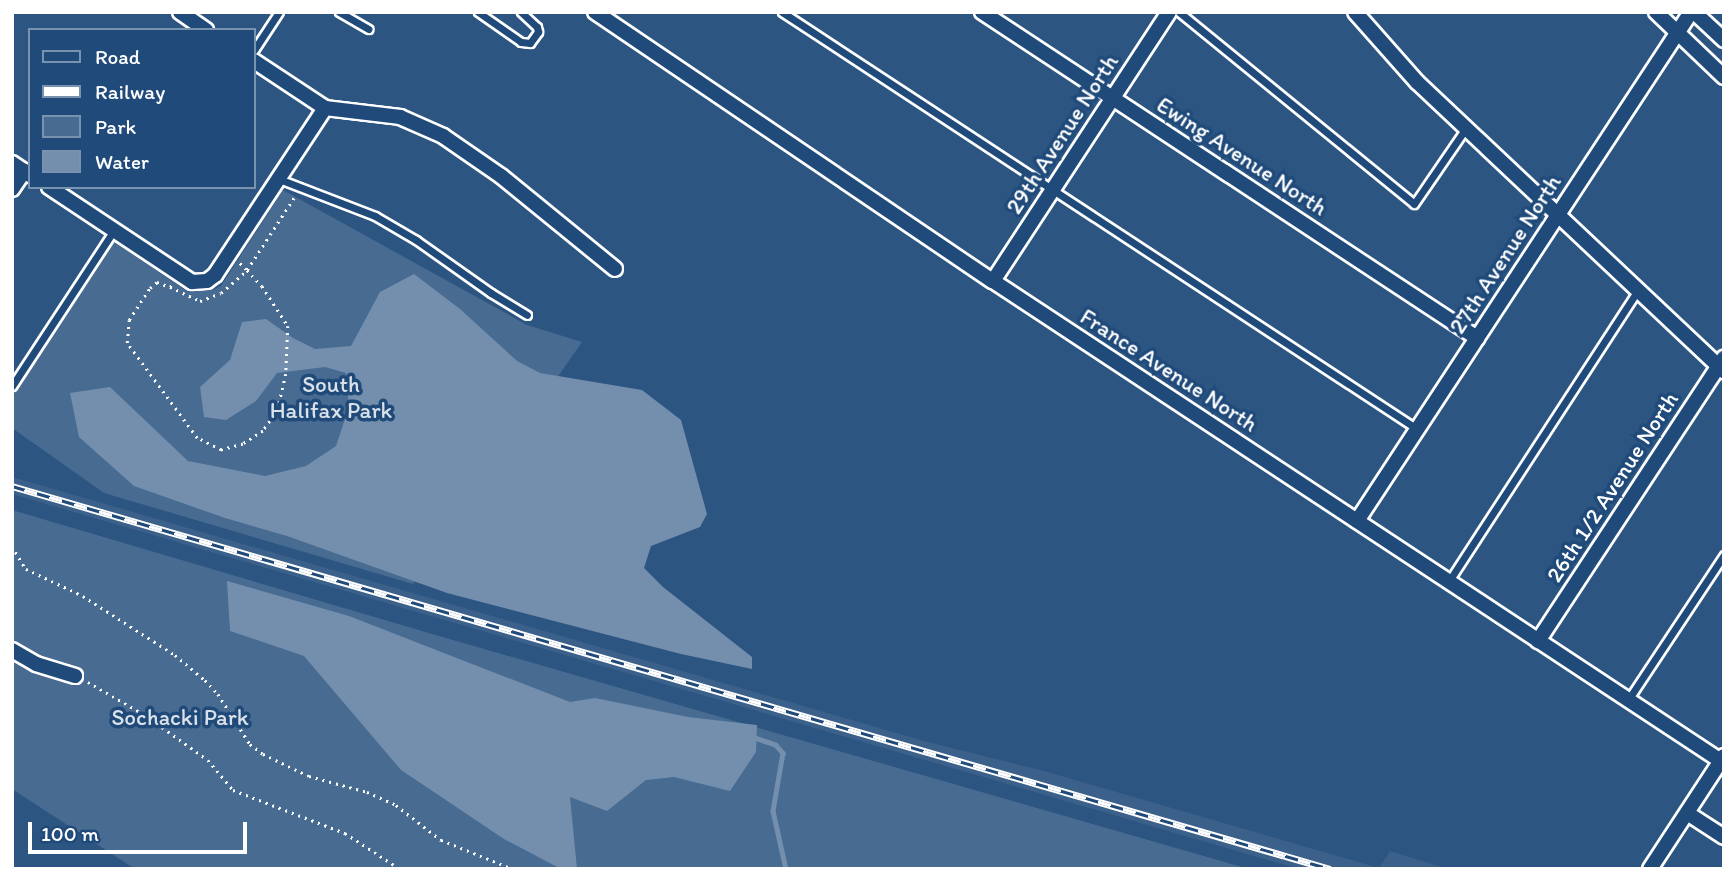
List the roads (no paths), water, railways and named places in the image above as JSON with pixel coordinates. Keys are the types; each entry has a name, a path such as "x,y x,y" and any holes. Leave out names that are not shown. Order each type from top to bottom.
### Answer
{"street":[{"path":"180,12 203,28"},
{"name":"France Avenue North","path":"595,12 993,281 1538,641 1722,759"},
{"name":"Ewing Avenue North","path":"982,12 1477,338"},
{"name":"29th Avenue North","path":"993,281 1169,12"},
{"path":"1355,12 1417,82 1638,290 1722,365"},
{"path":"1656,12 1724,77"},
{"path":"1692,12 1724,40"},
{"name":"27th Avenue North","path":"1357,522 1692,12"},
{"path":"256,62 325,108 400,117 422,124 493,170 615,269"},
{"path":"52,189 192,282 207,281 215,275 230,254 325,108"},
{"path":"12,189 22,169"},
{"name":"26th 1/2 Avenue North","path":"1538,641 1722,365"},
{"path":"12,650 36,664 75,676"},
{"path":"1650,869 1722,759"},
{"path":"1687,813 1724,837"}],"lane":[{"path":"256,47 279,12"},
{"path":"339,12 368,29"},
{"path":"478,12 521,43 530,43 538,32 537,27 520,12"},
{"path":"782,12 1417,429"},
{"path":"1179,12 1414,204 1466,128"},
{"path":"279,178 300,189 375,216 416,240 481,287 527,315"},
{"path":"12,386 114,230"},
{"path":"1449,582 1638,290"},
{"path":"1628,700 1724,555"}],"water":[{"path":"414,274 460,309 517,361 540,373 642,390 681,420 707,514 700,527 651,546 644,568 663,587 752,657 752,669 681,654 447,593 287,536 225,518 134,486 79,437 70,393 110,387 188,461 265,476 306,466 336,446 349,407 346,373 325,367 277,373 256,401 226,420 204,417 200,387 230,360 242,322 266,319 293,338 315,349 351,346 380,292"},
{"path":"227,581 349,616 570,702 595,698 688,717 757,725 756,752 730,791 674,777 646,780 607,811 570,797 577,869 561,869 504,839 401,770 304,656 230,631"}],"waterway":[{"path":"756,738 776,745 783,753 773,811 786,869"}],"railway":[{"path":"12,486 1330,869"}],"park label":[{"name":"South Halifax Park","path":"331,397"},
{"name":"Sochacki Park","path":"180,717"}]}
